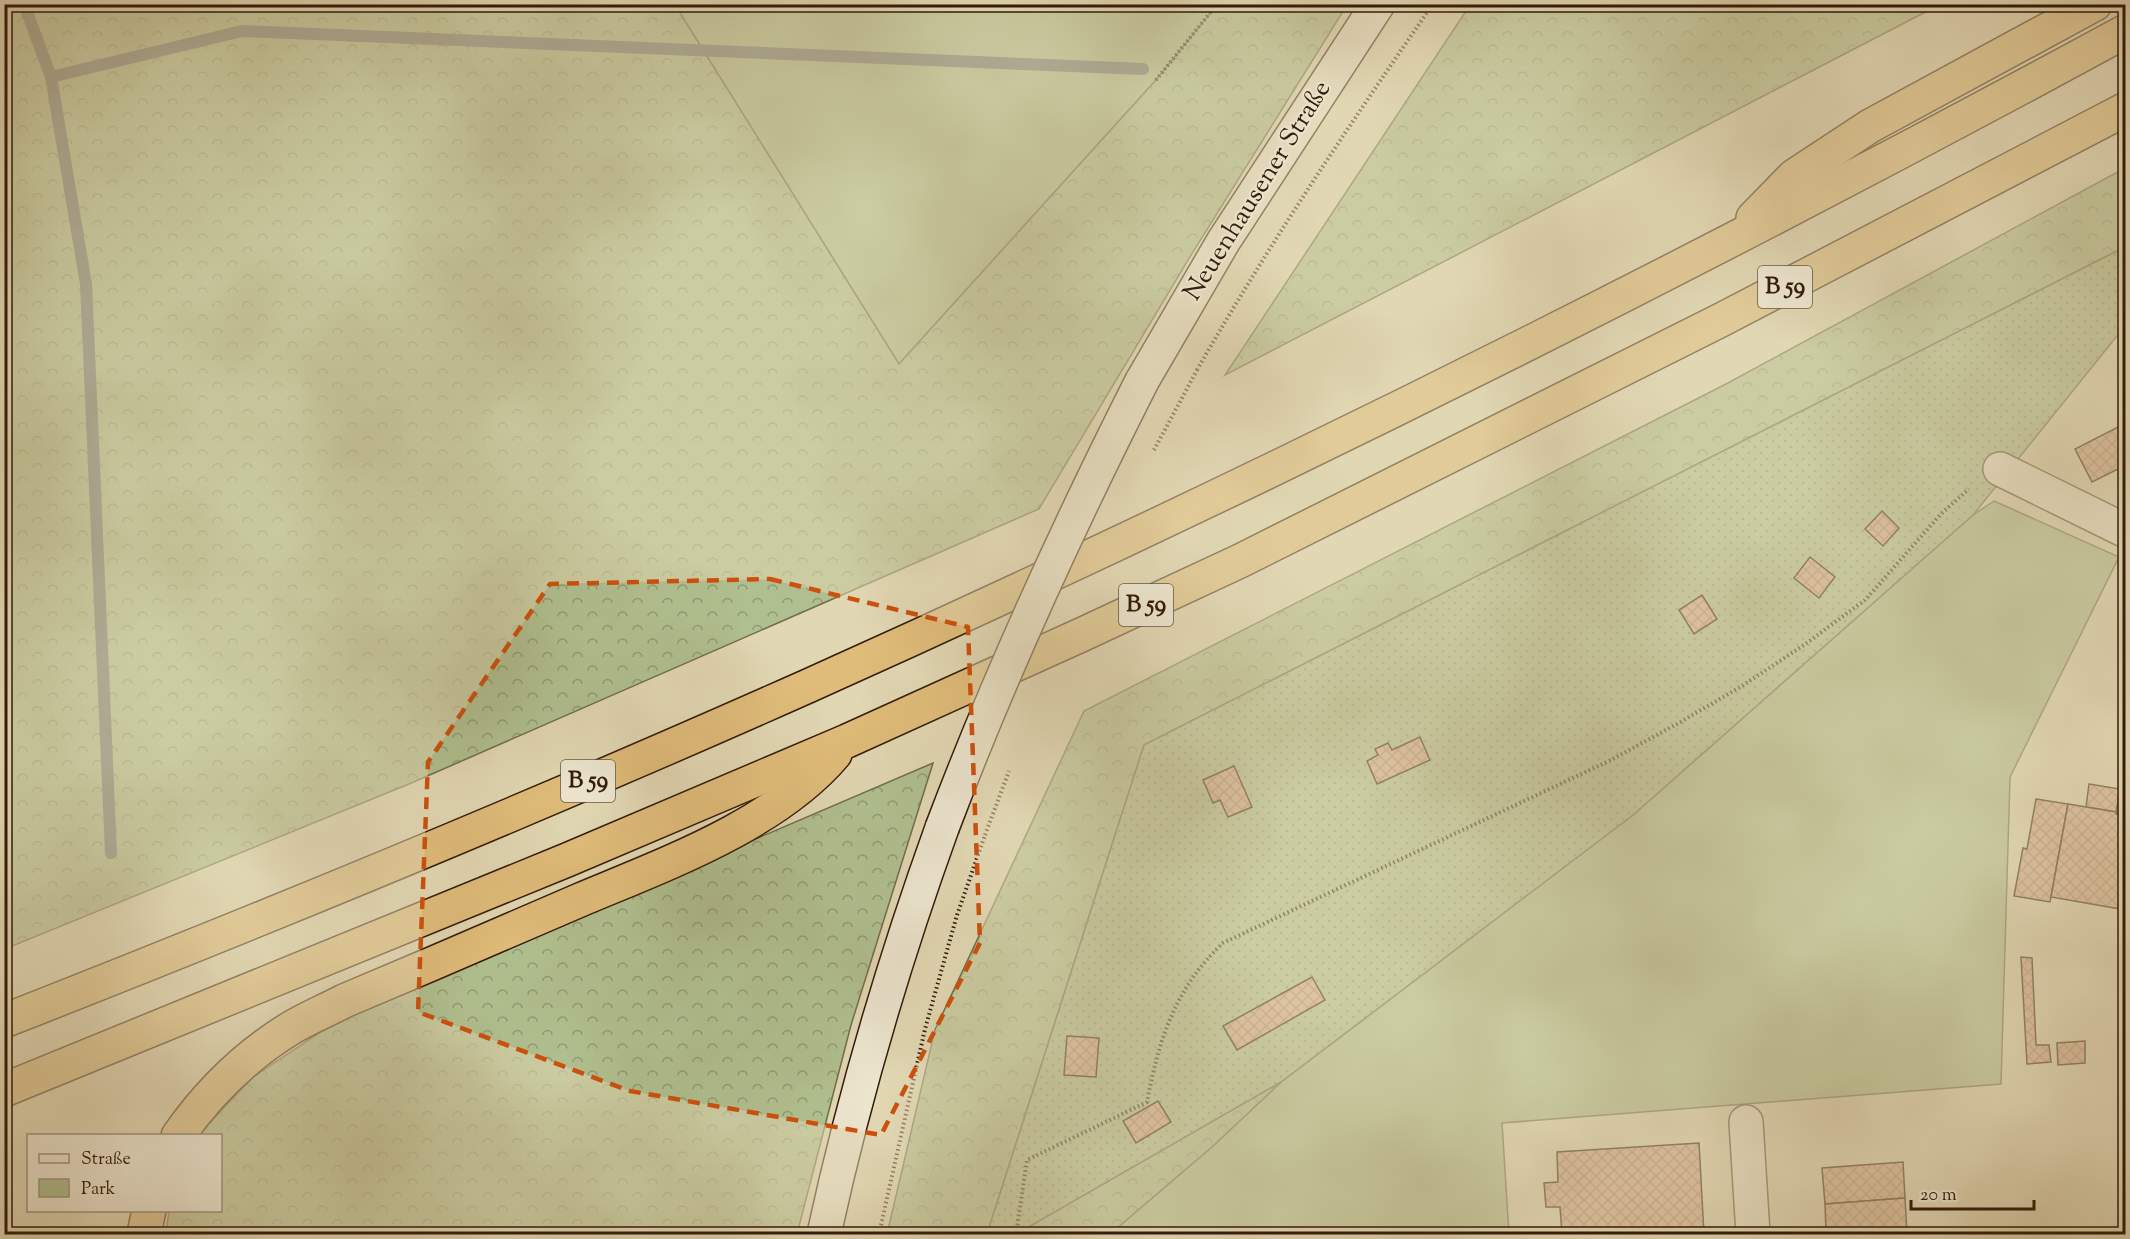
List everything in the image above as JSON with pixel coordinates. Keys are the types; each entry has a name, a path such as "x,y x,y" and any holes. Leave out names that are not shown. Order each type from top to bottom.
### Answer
{"highway":[{"path":"1730,241 1794,176 1870,126 2096,4"},
{"name":"B 59","path":"4,1022 280,911 813,683 1002,597 1455,382 1934,135 2126,31"},
{"name":"B 59","path":"4,1090 396,931 847,741 1081,635 1261,551 1721,320 2126,109"},
{"path":"179,1134 201,1105 231,1074 268,1043 292,1028 345,1001 712,843 776,805 814,775 847,741"},
{"path":"144,1234 148,1212"}],"main road":[{"name":"Neuenhausener Straße","path":"824,1234 851,1119 887,991 942,828 974,743 1019,639 1080,504 1168,334 1223,242 1378,4"},
{"path":"2000,469 2126,531"},
{"path":"1746,1122 1753,1234"}],"path":[{"path":"1156,80 1217,4"},
{"path":"1153,451 1197,370 1263,258 1433,4"},
{"path":"1016,1234 1027,1160 1147,1102 1158,1047 1174,1009 1199,968 1223,943 1611,760 1734,691 1804,645 1865,600 1954,501 2000,469"},
{"path":"879,1234 925,1029 957,915 1012,762"}],"highlighted area":[{"path":"770,579 968,627 980,943 881,1135 630,1091 418,1012 428,762 550,584"}],"green space":[{"path":"5,4 675,5 899,364 1156,80 1217,5 1347,5 1188,260 1039,509 409,784 5,949"},
{"path":"1470,4 1939,5 1225,375"},
{"path":"675,5 1217,5 1156,80 899,364"},
{"path":"2125,168 2125,247 1144,745 987,1234 887,1234 935,1030 1084,711 1726,384"},
{"path":"2125,247 2125,326 1973,515 1633,815 1281,1082 1016,1234 987,1234 1144,745"},
{"path":"1994,501 2119,557 2010,777 2001,1084 1502,1123 1509,1234 1110,1234 1213,1146 1281,1082 1633,815 1973,515"},
{"path":"933,763 851,1025 797,1234 166,1234 169,1212 222,1212 222,1134 200,1134 201,1132 253,1077 349,1013"},
{"path":"1281,1082 1213,1146 1110,1234 1016,1234"}],"building":[{"path":"2126,423 2126,465 2092,482 2075,449"},
{"path":"1882,511 1899,528 1883,546 1865,529"},
{"path":"1810,557 1835,577 1819,598 1794,578"},
{"path":"1702,595 1717,619 1694,634 1679,610"},
{"path":"1420,737 1430,760 1377,784 1367,761 1378,755 1375,749 1388,743 1392,750"},
{"path":"2126,761 2126,815 2116,814"},
{"path":"1234,766 1252,807 1228,817 1220,800 1213,803 1203,780"},
{"path":"2089,784 2120,789 2116,812 2086,807"},
{"path":"2036,799 2068,804 2050,902 2014,896 2023,848 2027,849"},
{"path":"2068,804 2126,815 2126,910 2051,897"},
{"path":"2021,957 2032,958 2036,1045 2049,1045 2051,1062 2027,1064"},
{"path":"1312,977 1325,1000 1237,1050 1223,1026"},
{"path":"1067,1036 1099,1038 1096,1077 1064,1075"},
{"path":"2085,1041 2085,1063 2058,1065 2057,1043"},
{"path":"1158,1101 1171,1122 1136,1143 1123,1121"},
{"path":"1699,1143 1704,1234 1562,1234 1560,1207 1546,1207 1544,1183 1558,1182 1557,1152"},
{"path":"1903,1162 1905,1198 1825,1204 1822,1168"},
{"path":"1905,1198 1907,1234 1826,1234 1825,1204"}],"waterway":[{"path":"24,4 51,77 86,284 111,853"},
{"path":"51,77 242,31 1143,69"}]}
